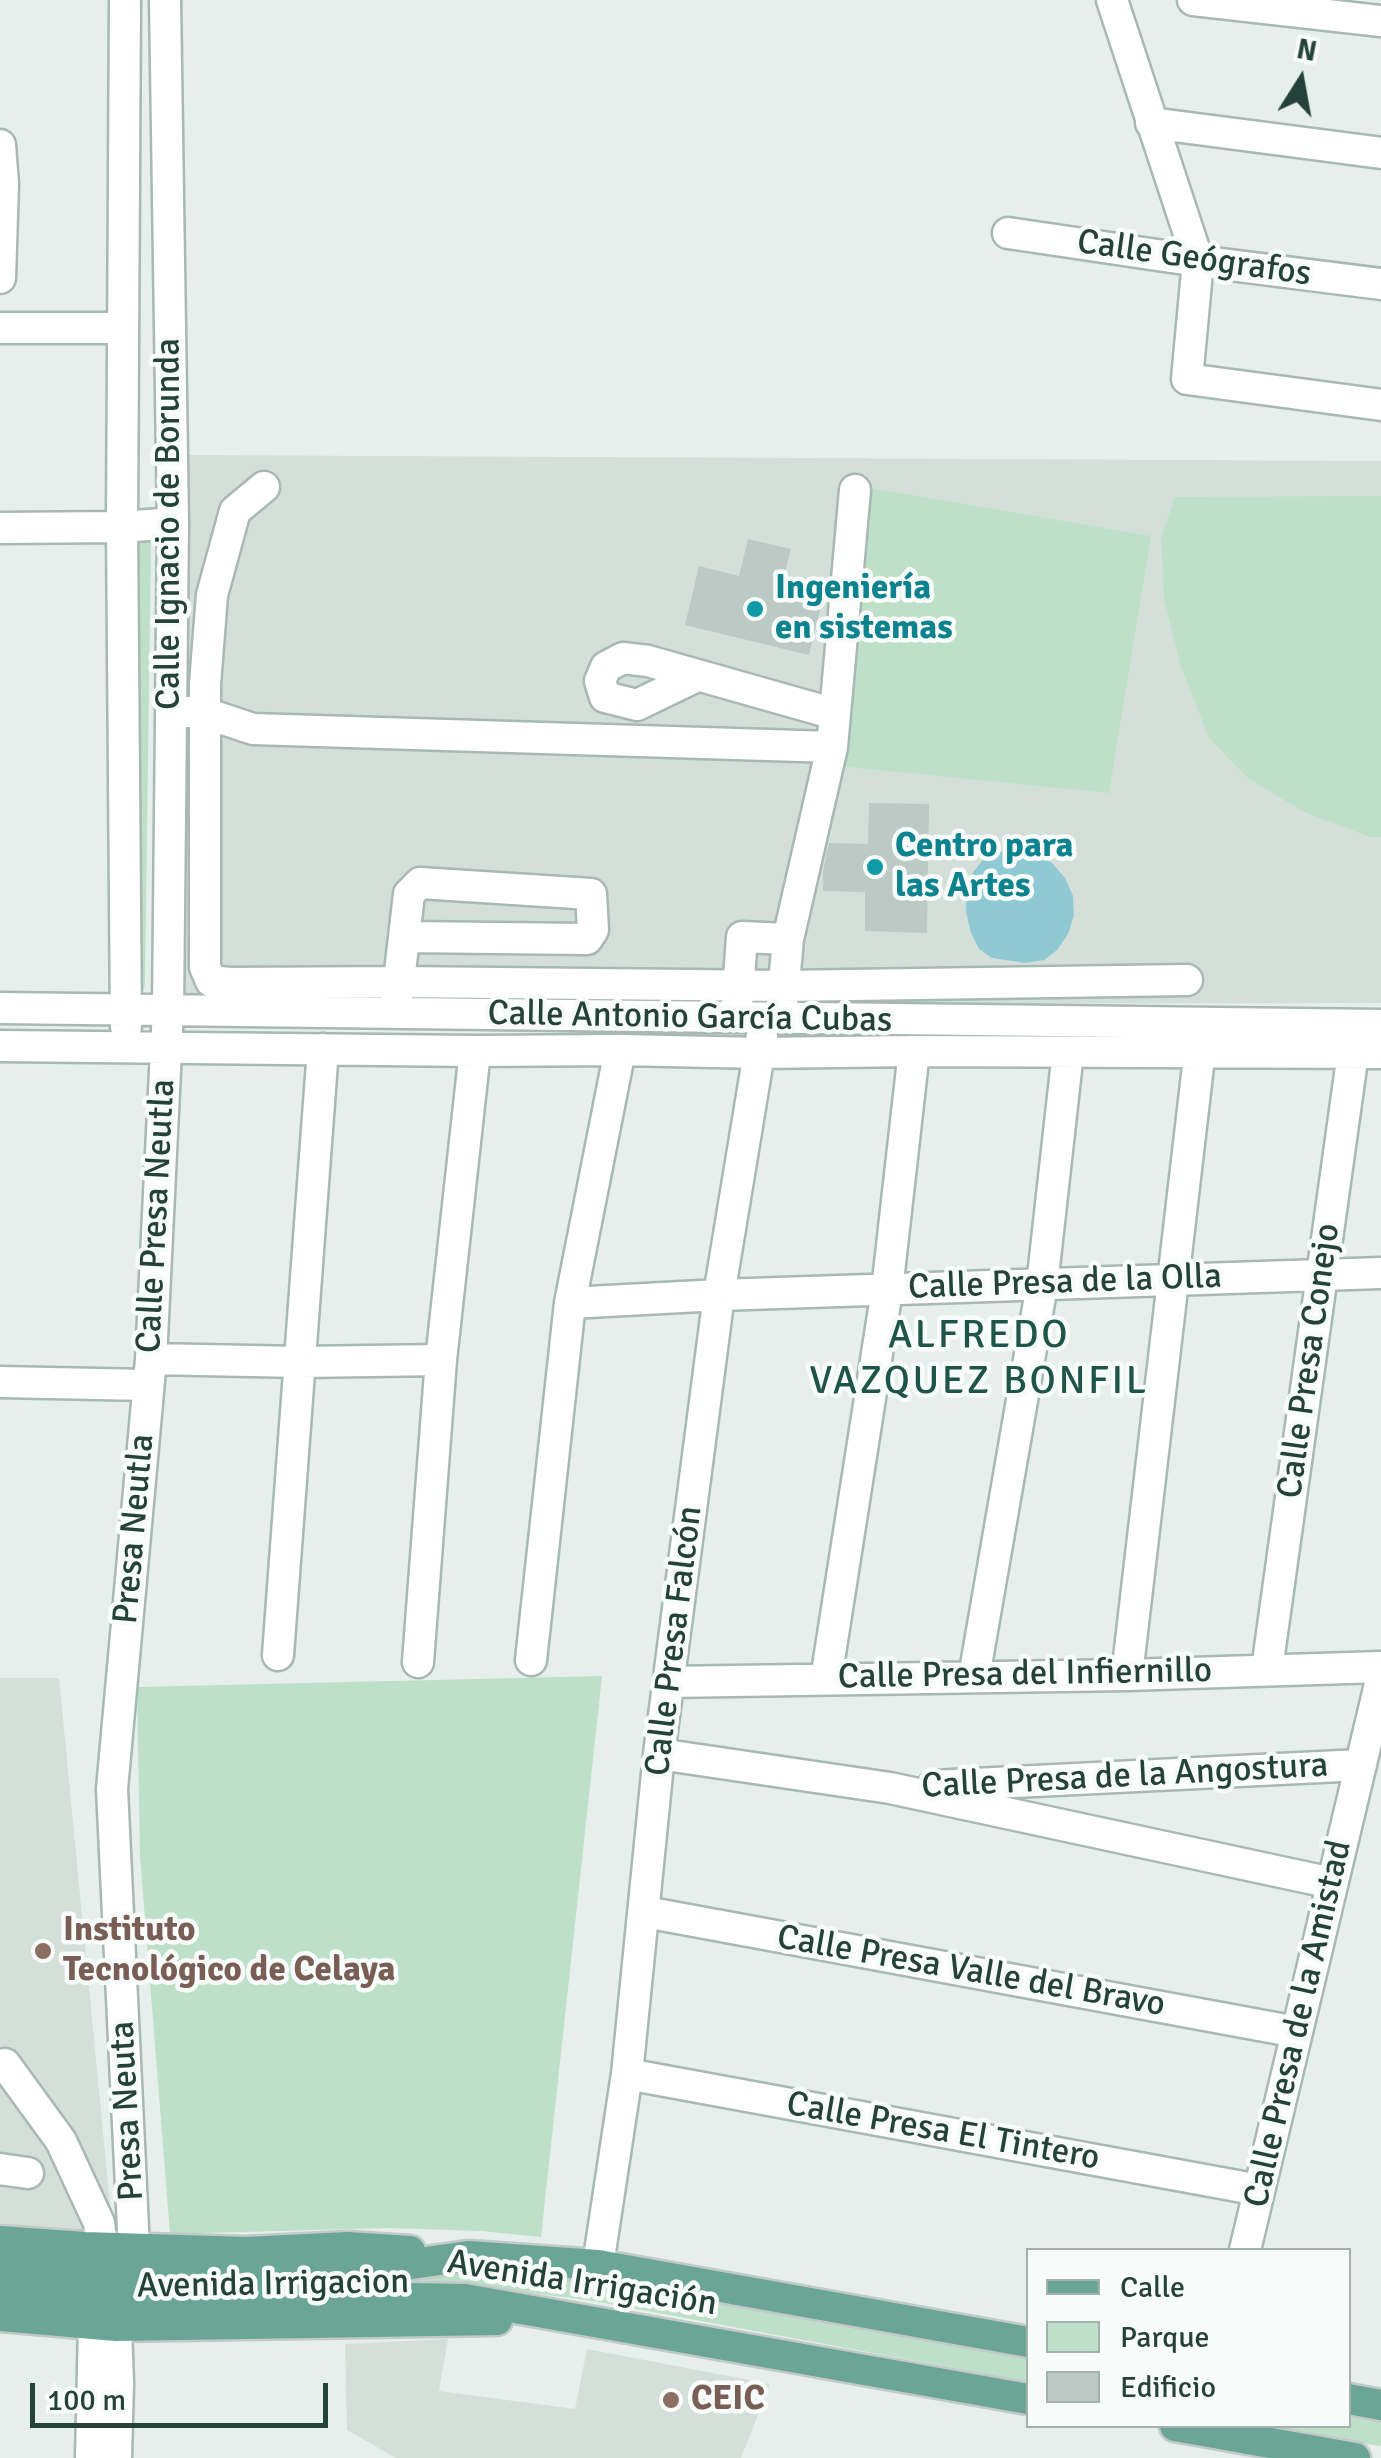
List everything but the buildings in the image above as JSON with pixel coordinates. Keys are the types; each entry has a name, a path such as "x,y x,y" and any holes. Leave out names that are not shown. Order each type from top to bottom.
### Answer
{"main road":[{"name":"Avenida Irrigacion","path":"0,2241 246,2252 348,2246 468,2256"},
{"name":"Avenida Irrigación","path":"0,2288 85,2295 248,2289 468,2256 598,2265 1026,2342"},
{"name":"Avenida Irrigación","path":"0,2262 248,2289 354,2297 465,2299 1026,2399"},
{"name":"Avenida Irrigacion","path":"0,2316 105,2325 468,2319 608,2323"},
{"path":"1351,2400 1381,2405"},
{"path":"1186,2428 1355,2458"}],"street":[{"name":"Calle Ignacio de Borunda","path":"125,0 122,526 126,1046"},
{"name":"Calle Ignacio de Borunda","path":"165,0 173,523 165,1047"},
{"path":"1112,0 1198,261 1187,379 1381,405"},
{"path":"1193,0 1381,21"},
{"path":"1151,123 1381,153"},
{"path":"0,145 0,278"},
{"name":"Calle Geógrafos","path":"1008,234 1381,284"},
{"path":"0,328 124,328"},
{"path":"264,487 235,511 212,595 205,713 205,967 211,981 784,986 1187,980"},
{"path":"788,939 742,937 738,986 760,1018 784,986 788,939 832,747 856,490"},
{"path":"0,528 173,523"},
{"path":"172,658 206,660"},
{"path":"697,676 835,714"},
{"path":"171,710 205,713 254,729 832,747"},
{"path":"396,1014 409,894 420,883 591,894 593,930 587,938 405,937"},
{"name":"Calle Antonio García Cubas","path":"0,1008 760,1018 1202,1037 1367,1053"},
{"name":"Calle Presa Falcón","path":"598,2265 627,2074 668,1682 719,1295 760,1053 760,1018"},
{"name":"Calle Antonio García Cubas","path":"0,1046 1068,1052 1202,1037 1381,1024"},
{"path":"1126,1674 1202,1037"},
{"name":"Calle Presa Neutla","path":"149,1372 165,1047"},
{"path":"278,1655 324,1049"},
{"path":"531,1660 570,1303 620,1050"},
{"path":"826,1679 887,1290 914,1050"},
{"path":"418,1662 441,1360 475,1051"},
{"path":"974,1677 1042,1285 1068,1052"},
{"name":"Calle Presa Conejo","path":"1267,1669 1322,1274 1367,1053"},
{"name":"Calle Presa de la Olla","path":"570,1303 1381,1273"},
{"path":"0,1382 301,1362 441,1360"},
{"name":"Presa Neutla","path":"123,1674 149,1372"},
{"name":"Calle Presa del Infiernillo","path":"668,1682 1381,1667"},
{"name":"Presa Neuta","path":"123,1674 112,1788 134,2249"},
{"name":"Calle Presa de la Amistad","path":"1244,2248 1381,1680"},
{"name":"Calle Presa de la Angostura","path":"659,1754 890,1788 1332,1883"},
{"name":"Calle Presa de la Angostura","path":"890,1788 1360,1765"},
{"name":"Calle Presa Valle del Bravo","path":"645,1912 1297,2032"},
{"path":"6,2064 61,2141 99,2223 102,2248"},
{"name":"Calle Presa El Tintero","path":"627,2074 1259,2190"},
{"path":"91,2458 105,2325"},
{"path":"105,2325 118,2383 116,2458"}],"shaded area":[{"path":"183,455 1381,461 1381,1003 782,1004 180,994"},
{"name":"Instituto Tecnológico de Celaya","path":"0,1678 59,1678 113,2235 0,2223"},
{"name":"CEIC","path":"448,2339 439,2391 575,2409 587,2349 770,2384 741,2458 396,2458 347,2430 345,2344"}],"green space":[{"path":"871,488 1151,536 1109,793 838,766"},
{"path":"1381,496 1381,837 1370,837 1304,812 1249,779 1209,738 1181,667 1164,598 1161,537 1175,497"},
{"path":"136,530 151,535 145,983 138,996"},
{"path":"602,1676 541,2237 389,2228 170,2234 140,1856 137,1687"},
{"path":"509,2268 750,2305 1026,2356 1026,2382 594,2301 382,2277"},
{"path":"1351,2414 1381,2419 1381,2446 1270,2428 1351,2428"}],"water":[{"path":"1022,848 1052,863 1065,878 1073,896 1074,915 1057,950 1044,960 1026,963 992,958 979,949 966,912 971,875 983,860"}],"place":[{"name":"Ingeniería en sistemas","path":"755,609"},
{"name":"Centro para las Artes","path":"875,867"},
{"name":"Instituto Tecnológico de Celaya","path":"43,1951"},
{"name":"CEIC","path":"671,2400"}],"district":[{"name":"ALFREDO VAZQUEZ BONFIL","path":"979,1359"}]}
